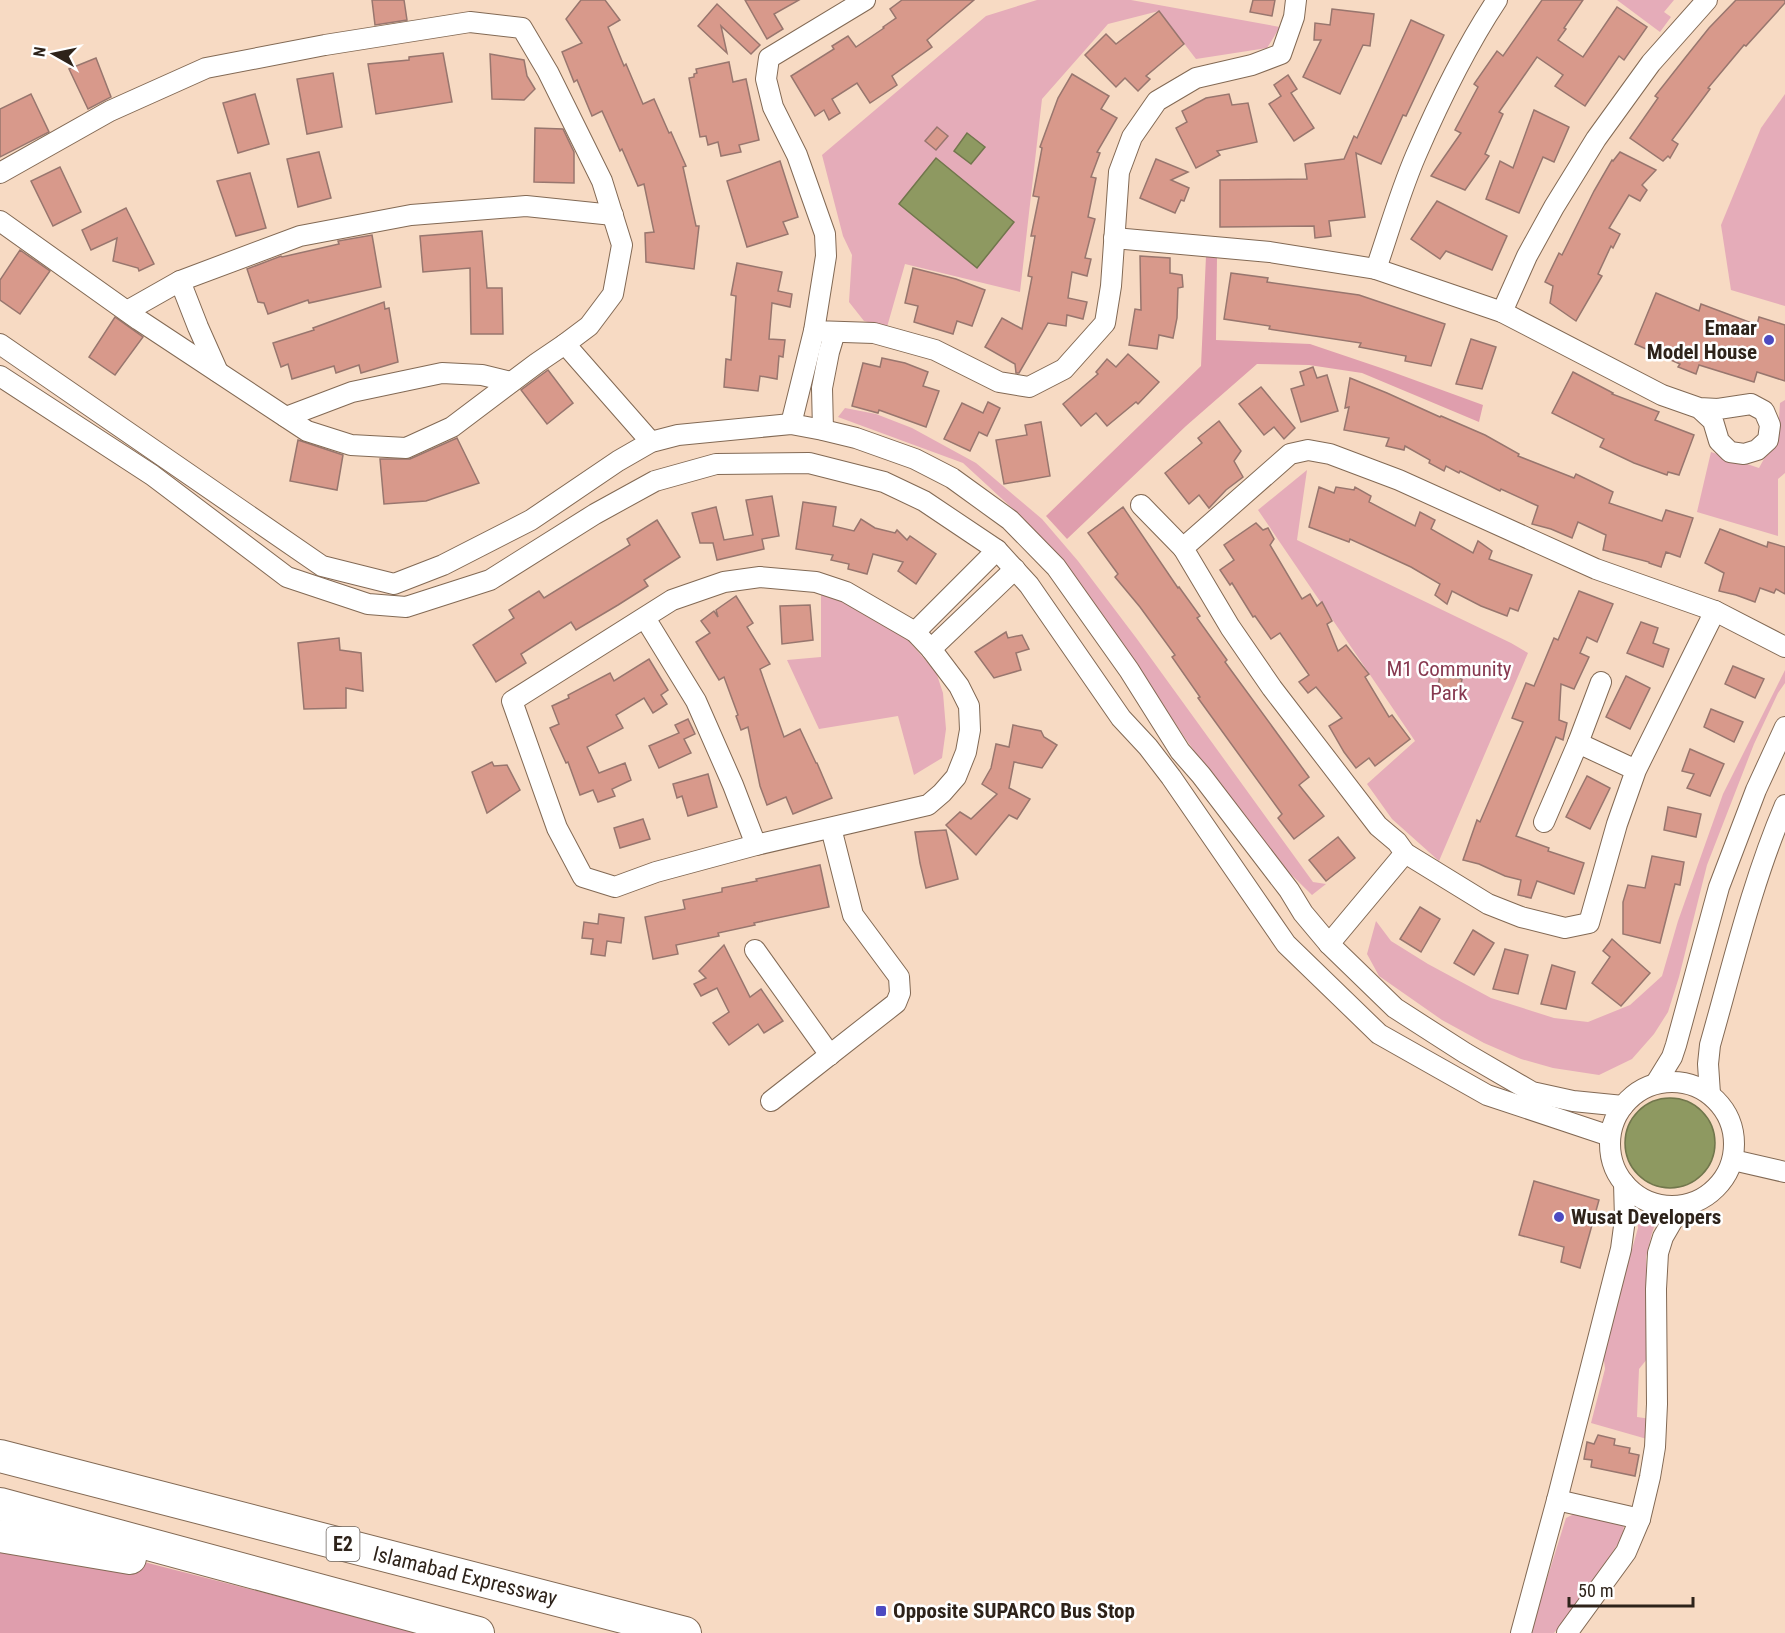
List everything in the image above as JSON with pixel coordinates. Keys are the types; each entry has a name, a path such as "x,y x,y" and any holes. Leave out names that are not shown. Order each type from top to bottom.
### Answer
{"highway":[{"name":"Islamabad Expressway","path":"0,1456 685,1633"},
{"name":"E2","path":"0,1504 478,1633"},
{"path":"0,1536 332,1593"}],"street":[{"path":"791,424 814,331 826,256 825,234 797,155 773,107 766,79 769,58 865,0"},
{"path":"814,331 874,333 935,350 999,382 1029,387 1064,369 1105,323 1112,286 1119,172 1132,137 1157,101 1196,78 1252,65 1281,54 1294,17 1296,0"},
{"path":"1376,269 1416,156 1480,25 1497,0"},
{"path":"1502,312 1527,256 1596,139 1651,63 1707,0"},
{"path":"0,173 110,111 206,68 325,45 470,22 522,28 548,72 602,181 622,245 613,294 589,326 452,427 406,448 351,445 306,431 127,311 0,221"},
{"path":"127,311 180,281 300,236 411,215 526,206 613,215"},
{"path":"1114,238 1270,252 1376,269 1502,312 1662,395 1699,408"},
{"path":"180,281 218,372"},
{"path":"823,430 822,388 835,332"},
{"path":"0,344 322,566 394,584 443,565 531,520 618,461 651,442 678,435 791,424 856,438 915,459 952,478 1010,520 1056,567 1130,670 1174,742 1289,890 1303,913 1329,944 1395,1008 1532,1092 1573,1101 1623,1106"},
{"path":"565,344 651,442"},
{"path":"286,417 352,392 442,373 482,375 511,382"},
{"path":"0,376 152,475 287,577 368,604 406,607 490,580 595,514 655,481 716,464 809,463 884,482 924,501 997,550 1015,569 1029,585 1121,718 1148,747 1171,777 1286,944 1379,1034 1487,1095 1610,1136"},
{"path":"1183,548 1290,454 1308,450 1330,454 1399,480 1596,569 1715,611 1785,647"},
{"path":"1141,505 1183,548 1230,627 1272,688 1378,826 1405,853 1488,904 1521,918 1565,928 1588,923 1617,824 1636,771 1715,611"},
{"path":"915,633 997,550"},
{"path":"931,649 1015,569"},
{"path":"759,576 816,582 846,592 915,633 931,649 959,686 969,706 970,730 966,752 956,777 928,805 756,845 656,872 615,887 583,877 557,828 512,701 645,618 672,600 699,590 724,582 759,576"},
{"path":"394,584 406,607"},
{"path":"645,618 696,701 733,785 756,845"},
{"path":"1544,822 1601,682"},
{"path":"1656,1083 1672,1057 1676,1045 1719,887 1756,790 1785,727"},
{"path":"1578,743 1636,771"},
{"path":"1171,777 1189,762"},
{"path":"1710,1094 1708,1064 1710,1045 1757,879 1785,805"},
{"path":"771,1101 896,1003 900,993 899,977 853,915 831,828"},
{"path":"1329,944 1405,853"},
{"path":"755,950 830,1055"},
{"path":"1675,1081 1693,1085 1710,1094 1727,1114 1734,1139 1733,1160 1728,1174 1702,1199 1681,1206 1659,1205 1640,1197 1624,1183 1615,1169 1611,1153 1610,1136 1623,1106 1643,1088 1656,1083 1675,1081"},
{"path":"1733,1160 1785,1173"},
{"path":"1521,1633 1621,1249 1625,1220 1624,1183"},
{"path":"1567,1633 1626,1552 1640,1519 1655,1447 1658,1252 1681,1206"},
{"path":"1557,1500 1640,1519"}],"green space":[{"path":"1037,0 1131,0 1280,27 1267,48 1196,59 1159,11 1108,24 1042,99 1020,292 905,264 887,327 864,321 849,302 852,255 843,236 822,155 986,16"},
{"path":"1617,0 1674,0 1664,12 1671,17 1660,32"},
{"path":"1785,94 1785,306 1731,290 1721,225 1761,128"},
{"path":"1785,400 1785,473 1778,479 1778,536 1697,512 1711,452 1759,468 1778,433 1780,403"},
{"path":"845,408 876,414 912,428 976,463 1042,519 1078,561 1137,639 1313,882 1326,884 1312,895 1263,847 1185,738 1124,645 1065,567 1025,520 963,463 838,417"},
{"name":"M1 Community Park","path":"1307,470 1297,540 1528,653 1439,861 1392,819 1367,784 1415,741 1258,510"},
{"path":"821,594 842,598 899,630 936,672 943,693 946,729 942,758 914,775 898,716 819,729 787,660 821,657"},
{"path":"1785,670 1785,683 1754,744 1707,865 1668,1012 1654,1034 1632,1059 1599,1075 1553,1068 1521,1059 1484,1043 1442,1020 1379,976 1367,954 1376,921 1391,941 1491,998 1554,1018 1588,1022 1630,1005 1662,976 1678,921 1723,794"},
{"path":"1637,1212 1658,1216 1646,1257 1647,1359 1639,1369 1637,1417 1651,1419 1647,1439 1591,1423 1605,1369 1603,1352 1638,1228"},
{"path":"1574,1514 1624,1524 1623,1536 1583,1597 1554,1633 1530,1633 1566,1518"}],"shaded area":[{"path":"967,133 985,147 971,164 954,151"},
{"path":"936,158 1014,222 977,268 899,204"},
{"path":"1206,256 1217,257 1216,340 1310,344 1483,405 1479,422 1362,373 1309,365 1257,364 1186,426 1067,539 1046,516 1201,366"},
{"path":"1670,1098 1687,1102 1702,1111 1711,1126 1715,1143 1711,1160 1702,1175 1687,1184 1670,1188 1653,1184 1638,1175 1629,1160 1625,1143 1629,1126 1638,1111 1653,1102"},
{"path":"0,1525 421,1633 0,1633"}],"building":[{"path":"372,0 404,0 407,20 375,25"},
{"path":"581,0 605,0 620,20 608,27 624,66 626,64 643,104 654,99 686,166 683,167 696,226 699,226 694,269 646,262 645,233 654,232 644,184 638,186 602,111 592,116 577,80 574,82 562,52 582,43 566,19"},
{"path":"745,0 799,0 774,14 783,29 767,39"},
{"path":"902,0 974,0 927,40 932,47 892,76 897,85 870,103 857,83 832,99 840,113 829,120 824,110 815,116 791,76 834,49 832,46 848,36 856,47 884,28 896,18 890,9"},
{"path":"1253,0 1275,0 1272,16 1250,12"},
{"path":"1542,0 1583,0 1558,40 1583,57 1617,7 1647,27 1624,60 1619,56 1585,106 1555,86 1563,75 1537,57 1499,112 1503,114 1485,154 1489,156 1465,190 1431,176 1461,133 1455,130 1478,87 1474,84 1497,51 1503,56"},
{"path":"1736,0 1785,0 1785,3 1746,46 1744,45 1708,88 1710,89 1672,140 1678,144 1670,158 1668,156 1663,161 1630,138 1658,98 1655,96 1709,28"},
{"path":"717,4 760,45 751,54 721,26 727,53 698,26"},
{"path":"1332,9 1374,14 1370,46 1363,45 1340,94 1303,77 1321,40 1314,40 1315,23 1330,25"},
{"path":"1159,11 1184,44 1146,76 1150,79 1138,91 1125,78 1116,87 1085,55 1106,34 1116,44"},
{"path":"1411,20 1444,35 1381,164 1356,153 1365,217 1329,221 1331,236 1315,238 1314,226 1220,227 1220,180 1307,179 1305,164 1344,159 1354,136 1357,138"},
{"path":"443,53 452,102 376,114 368,64 409,60 409,57"},
{"path":"490,54 524,60 527,76 535,89 524,100 492,99"},
{"path":"96,58 111,97 88,109 69,69"},
{"path":"729,62 733,82 746,79 759,140 739,145 741,152 721,156 718,142 708,145 706,136 700,137 689,78 694,77 697,73 696,69"},
{"path":"333,73 342,127 307,134 297,79"},
{"path":"1072,74 1109,96 1101,109 1117,118 1097,152 1100,153 1091,177 1096,178 1088,217 1095,219 1085,258 1091,259 1087,276 1072,272 1068,298 1087,302 1083,319 1067,315 1066,326 1048,323 1019,373 1016,373 1015,364 985,347 1002,318 1022,329 1032,277 1028,276 1035,236 1031,236 1039,197 1033,196 1042,148 1040,147 1058,98"},
{"path":"1288,75 1297,89 1291,93 1314,128 1294,141 1269,104 1281,96 1274,85"},
{"path":"31,94 49,132 0,157 0,109"},
{"path":"255,94 269,144 238,153 223,103"},
{"path":"1229,94 1232,105 1248,103 1257,142 1217,151 1220,155 1196,168 1176,128 1187,122 1182,111 1206,98"},
{"path":"1534,110 1569,127 1554,162 1543,157 1519,213 1486,199 1500,161 1513,168"},
{"path":"937,127 948,136 936,150 925,141"},
{"path":"535,128 563,129 574,152 574,183 534,182"},
{"path":"319,152 331,198 298,207 287,159"},
{"path":"1620,152 1656,170 1642,185 1647,190 1640,201 1629,195 1609,228 1620,234 1613,248 1611,246 1598,274 1602,276 1576,321 1550,303 1553,286 1545,282 1559,253 1562,255 1594,191 1612,160"},
{"path":"1156,159 1188,172 1171,180 1189,188 1184,201 1181,200 1175,213 1140,198"},
{"path":"780,161 798,217 783,222 788,234 747,247 727,181"},
{"path":"60,167 81,212 53,226 31,181"},
{"path":"250,173 266,228 236,236 217,181"},
{"path":"1437,201 1507,236 1492,270 1446,251 1440,259 1411,239"},
{"path":"126,208 154,264 139,271 138,268 113,261 117,238 91,250 82,230"},
{"path":"482,231 487,288 502,288 503,334 471,334 470,268 423,272 420,236"},
{"path":"372,235 381,287 309,303 308,300 268,314 264,303 258,302 247,269 281,256"},
{"path":"20,250 50,271 20,314 0,300 0,280"},
{"path":"1140,256 1170,258 1170,273 1182,275 1183,287 1178,288 1177,318 1173,338 1159,335 1157,349 1129,345 1135,309 1141,310"},
{"path":"737,263 782,272 778,291 792,294 790,307 772,303 769,339 785,340 783,357 779,356 777,379 760,376 758,391 724,387 726,359 731,360 736,296 731,295"},
{"path":"913,268 956,279 985,290 972,326 957,321 953,334 914,322 918,306 905,303"},
{"path":"1231,273 1268,278 1267,282 1359,295 1445,324 1431,366 1405,361 1406,356 1359,347 1361,343 1269,329 1270,326 1224,319"},
{"path":"1656,293 1699,311 1701,304 1757,325 1759,317 1785,325 1785,381 1757,372 1754,382 1699,365 1696,374 1678,367 1680,364 1635,344"},
{"path":"384,302 385,309 389,308 398,362 361,373 359,365 336,373 334,366 292,379 288,364 281,367 273,343 314,330 313,328"},
{"path":"115,317 143,337 115,375 89,357"},
{"path":"1471,339 1496,347 1482,389 1456,384"},
{"path":"1128,354 1159,382 1138,404 1136,402 1107,426 1096,413 1081,426 1063,404 1098,374 1096,372 1107,359 1116,367"},
{"path":"882,358 905,363 928,372 923,386 939,391 926,427 879,410 878,413 852,406 863,363 880,367"},
{"path":"1313,367 1317,378 1327,375 1338,411 1301,422 1291,389 1304,385 1300,372"},
{"path":"548,370 573,403 547,424 521,390"},
{"path":"1573,372 1612,394 1659,412 1655,420 1694,435 1679,475 1668,472 1667,475 1600,447 1604,439 1552,413"},
{"path":"1350,378 1485,435 1519,454 1518,456 1574,478 1576,474 1613,492 1609,503 1662,521 1666,510 1693,518 1680,557 1666,552 1661,567 1603,550 1606,535 1578,522 1572,538 1532,524 1538,506 1501,489 1500,491 1460,471 1459,473 1446,466 1444,471 1405,446 1404,450 1386,446 1389,438 1344,430 1349,407 1345,408"},
{"path":"1261,387 1295,428 1284,439 1274,427 1264,435 1239,404"},
{"path":"988,402 1000,408 987,436 979,432 970,451 944,439 962,403 983,413"},
{"path":"1219,421 1241,451 1234,461 1243,477 1226,490 1209,508 1199,495 1189,504 1165,473 1202,443 1198,438"},
{"path":"1041,422 1050,476 1004,484 996,440 1027,435 1025,425"},
{"path":"457,438 479,483 426,501 384,504 380,459 410,459"},
{"path":"298,440 343,455 337,490 290,481"},
{"path":"1319,487 1334,493 1336,487 1354,490 1355,487 1371,496 1369,502 1415,526 1420,512 1435,520 1431,529 1473,553 1478,541 1492,551 1489,559 1532,575 1518,611 1510,608 1507,616 1452,591 1447,604 1435,595 1440,584 1411,567 1350,539 1349,542 1309,527"},
{"path":"772,496 779,536 762,539 764,549 717,560 713,543 700,543 692,513 716,507 724,540 753,535 746,500"},
{"path":"803,502 836,507 833,526 854,531 861,519 875,528 895,533 897,530 907,540 910,536 936,554 916,584 898,571 903,562 873,554 867,574 848,569 849,564 831,560 833,555 796,549"},
{"path":"1123,507 1178,588 1200,616 1197,618 1227,660 1225,662 1309,777 1299,785 1324,816 1294,839 1278,818 1282,814 1198,698 1200,697 1172,657 1175,655 1115,577 1118,574 1088,533"},
{"path":"657,520 680,557 644,580 648,586 618,605 576,630 571,622 521,654 526,663 496,682 473,645 514,618 509,610 539,591 544,598 630,545 627,539"},
{"path":"1256,523 1263,530 1268,528 1274,539 1270,545 1302,599 1310,594 1317,606 1322,602 1332,621 1327,624 1338,651 1346,645 1369,674 1365,677 1389,717 1392,715 1410,739 1375,766 1369,758 1356,768 1329,726 1342,718 1316,687 1308,693 1299,682 1309,675 1280,633 1271,639 1255,616 1253,617 1232,583 1230,585 1220,570 1234,560 1224,545"},
{"path":"1720,529 1767,547 1768,542 1785,547 1785,594 1776,589 1774,593 1760,588 1755,602 1719,591 1724,573 1705,563"},
{"path":"1579,591 1613,604 1597,642 1587,637 1580,653 1589,657 1574,689 1561,684 1559,720 1567,723 1563,740 1556,737 1516,836 1549,848 1548,851 1584,863 1574,894 1537,881 1531,898 1518,895 1521,880 1463,860 1477,820 1480,822 1523,722 1512,718 1526,683 1534,686 1554,638 1558,640"},
{"path":"736,596 753,623 747,627 770,664 760,669 784,737 800,729 832,798 793,814 786,797 767,805 760,786 748,727 741,730 724,677 719,680 696,642 710,633 701,621 714,611 718,617 716,610"},
{"path":"810,605 813,640 782,644 780,606"},
{"path":"1641,622 1658,628 1653,643 1669,649 1663,667 1627,653"},
{"path":"1006,632 1008,638 1022,635 1029,649 1016,653 1021,670 994,678 975,652"},
{"path":"339,638 340,650 361,653 363,691 346,688 346,708 304,709 298,643"},
{"path":"649,659 668,690 661,695 667,704 653,713 644,698 616,715 623,728 587,747 599,773 625,763 631,780 612,789 615,796 598,802 593,790 580,795 568,762 566,763 550,728 559,724 552,706 610,673 614,681"},
{"path":"1733,666 1764,679 1755,698 1725,684"},
{"path":"1440,675 1462,679 1459,696 1437,692"},
{"path":"1626,676 1650,688 1630,729 1606,717"},
{"path":"1711,709 1743,722 1734,742 1704,727"},
{"path":"688,719 695,734 684,739 691,753 659,768 649,746 679,733 675,725"},
{"path":"1013,725 1041,731 1044,737 1057,745 1042,768 1014,762 1009,788 1030,799 1017,819 1009,815 976,855 946,825 960,812 971,819 997,794 982,784 991,768 996,744 1009,747"},
{"path":"1690,749 1724,764 1710,796 1687,788 1694,774 1682,771"},
{"path":"492,762 494,766 507,765 520,790 487,813 472,772"},
{"path":"708,774 717,807 688,816 682,796 677,798 673,784"},
{"path":"1587,776 1610,788 1590,829 1566,817"},
{"path":"1668,807 1701,814 1696,837 1664,830"},
{"path":"643,819 650,839 620,848 614,828"},
{"path":"946,830 958,879 926,888 915,832"},
{"path":"1338,837 1355,858 1326,881 1309,860"},
{"path":"1652,856 1684,862 1680,885 1675,884 1660,943 1623,934 1623,902 1628,885 1645,888"},
{"path":"820,865 829,907 754,923 755,925 718,933 719,936 676,945 678,954 653,959 645,917 685,909 683,900 722,892 722,888"},
{"path":"1420,907 1440,919 1421,952 1400,939"},
{"path":"599,914 624,918 621,943 607,941 605,956 591,954 593,939 582,938 584,922 598,924"},
{"path":"1473,930 1494,943 1474,975 1454,963"},
{"path":"1612,939 1650,973 1621,1006 1592,983 1610,957 1603,951"},
{"path":"724,945 750,997 761,989 783,1021 764,1033 758,1024 729,1045 713,1023 729,1012 717,988 701,996 694,984 706,978 699,971"},
{"path":"1505,949 1528,955 1518,994 1493,989"},
{"path":"1552,965 1575,972 1566,1009 1541,1004"},
{"name":"Wusat Developers","path":"1534,1181 1599,1200 1580,1268 1561,1262 1564,1247 1519,1235"},
{"path":"1598,1435 1615,1439 1614,1445 1630,1448 1629,1453 1639,1455 1635,1476 1591,1467 1592,1460 1584,1459 1587,1442 1594,1444"}],"place":[{"name":"Emaar Model House","path":"1769,340"},
{"name":"Wusat Developers","path":"1559,1217"},
{"name":"Opposite SUPARCO Bus Stop","path":"881,1611"}]}
